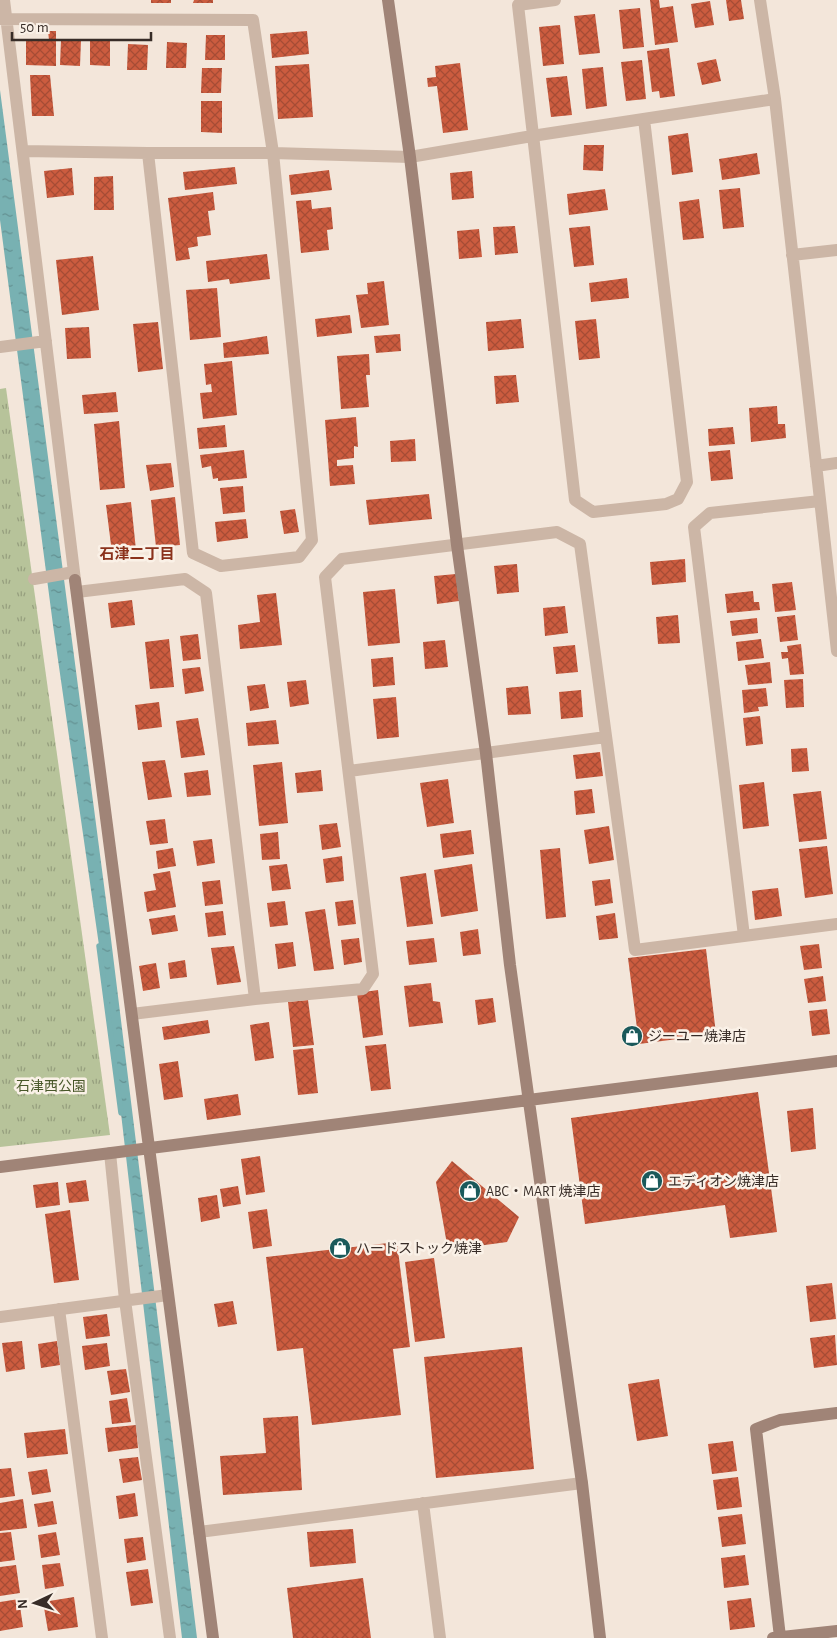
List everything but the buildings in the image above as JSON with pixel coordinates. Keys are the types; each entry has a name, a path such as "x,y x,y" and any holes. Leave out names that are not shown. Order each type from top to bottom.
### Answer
{"street":[{"path":"4,0 3,19 23,151 42,342 150,1147 164,1296 213,1638"},
{"path":"388,0 410,157 457,545 486,754 510,965 582,1483 600,1638"},
{"path":"555,0 518,5 575,500 592,512 666,504 678,499 688,482 644,119"},
{"path":"760,0 775,100 837,651"},
{"path":"3,19 252,20 273,153 312,540 299,557 220,566 193,553 148,153"},
{"path":"23,151 273,153 410,157 532,136 775,100"},
{"path":"792,255 837,250"},
{"path":"4,347 42,342"},
{"path":"816,466 837,463"},
{"path":"744,936 694,527 710,513 820,500"},
{"path":"132,1014 254,999 362,989 373,974 325,577 342,559 557,532 580,544 635,950 837,924"},
{"path":"34,579 75,581 185,579 206,593 254,999"},
{"path":"349,771 606,737"},
{"path":"0,1167 837,1061"},
{"path":"110,1153 125,1300 170,1638"},
{"path":"0,1317 164,1296"},
{"path":"59,1309 102,1638"},
{"path":"837,1413 780,1420 756,1429 776,1638 837,1631"},
{"path":"199,1532 582,1483"},
{"path":"423,1503 440,1638"}],"green space":[{"name":"石津西公園","path":"6,388 110,1135 0,1147 0,389"}],"water":[{"path":"0,90 110,931 197,1638 182,1638 112,1036 53,625 0,220"}],"waterway":[{"path":"99,946 121,1113"}],"place":[{"name":"ジーユー焼津店","path":"632,1036"},
{"name":"エディオン焼津店","path":"652,1181"},
{"name":"ABC・MART 焼津店","path":"470,1191"},
{"name":"ハードストック焼津","path":"340,1248"}],"district":[{"name":"石津二丁目","path":"137,554"}]}
